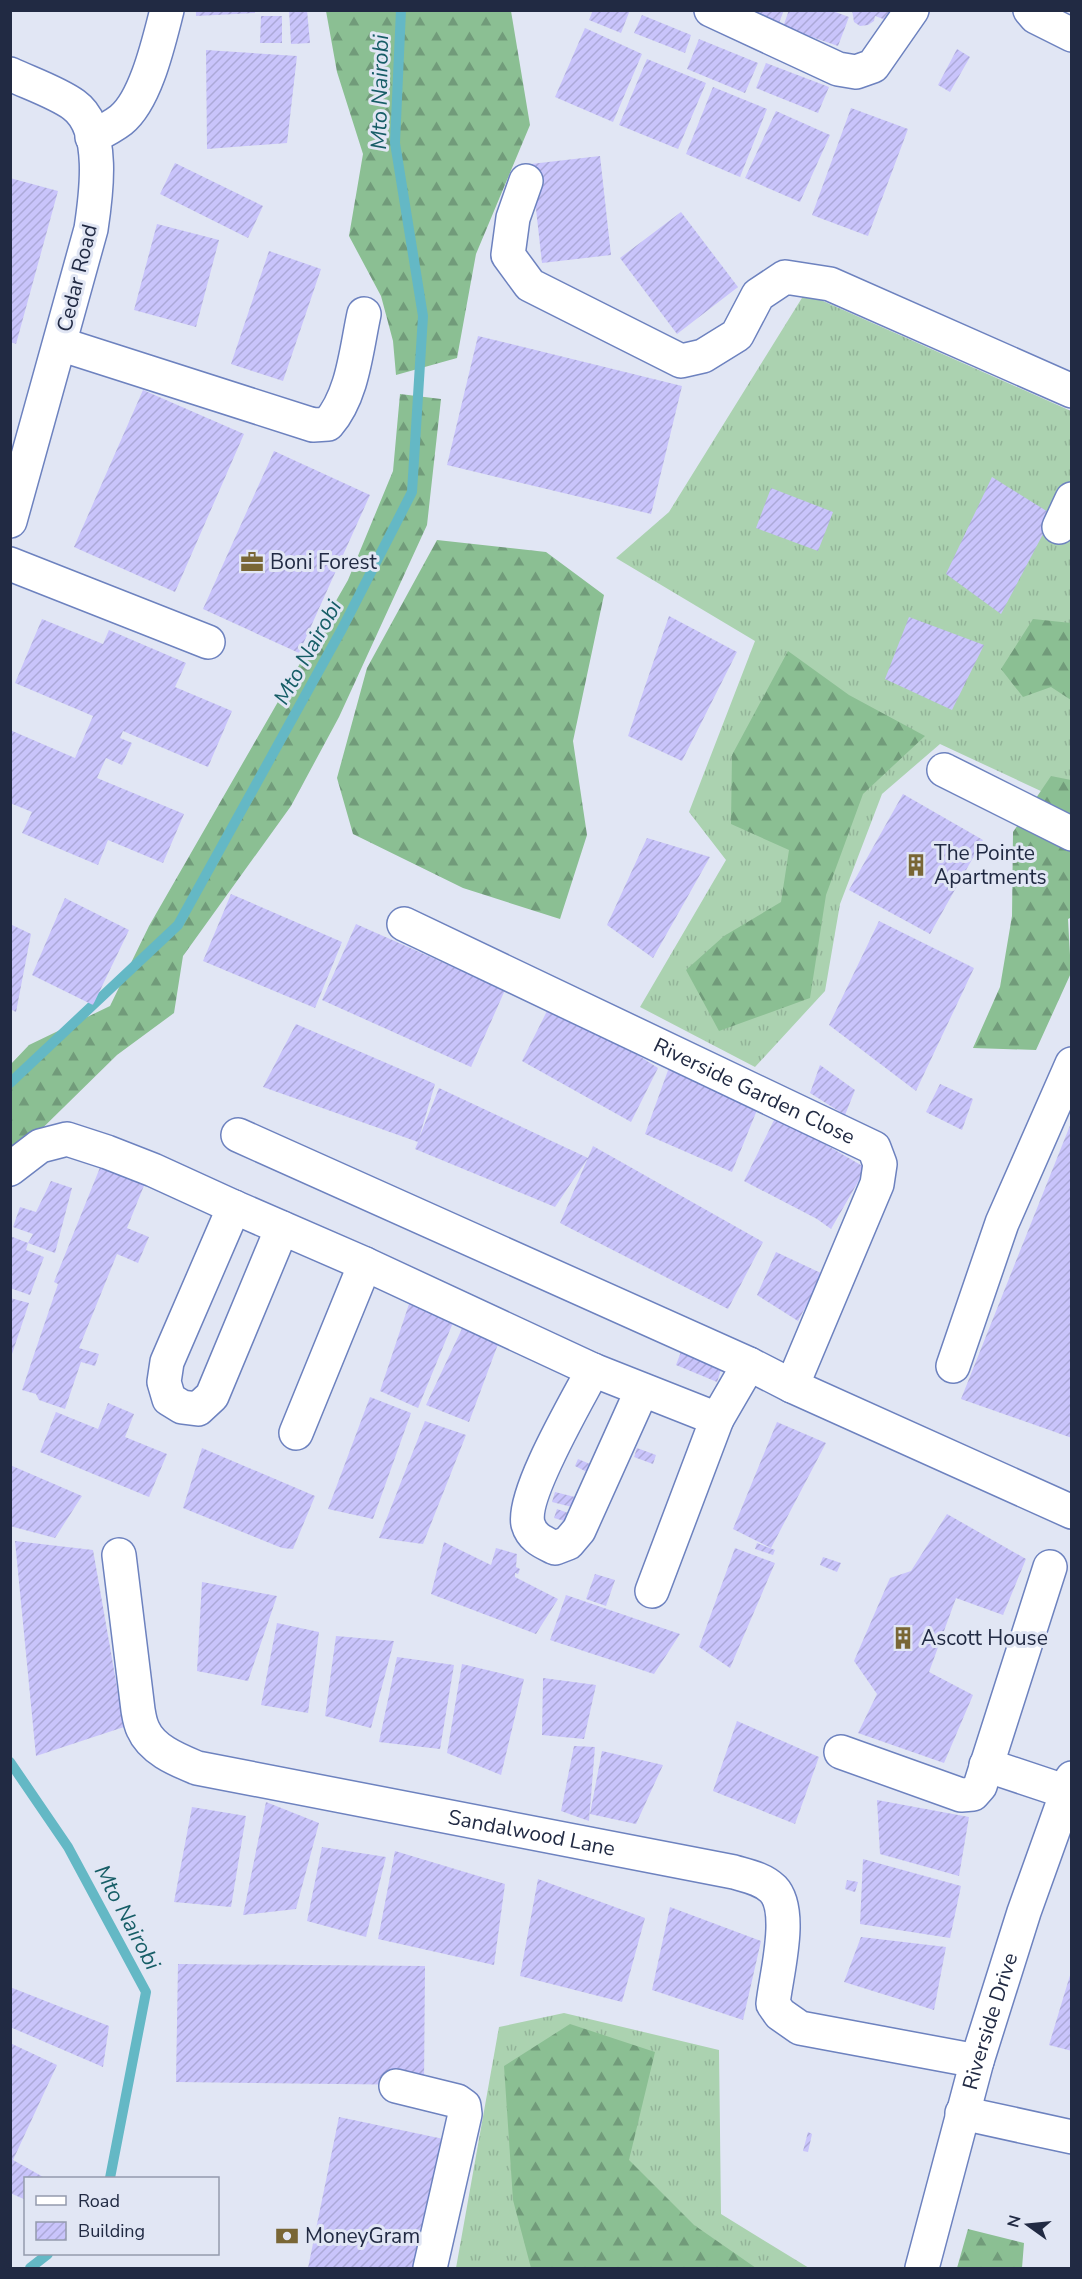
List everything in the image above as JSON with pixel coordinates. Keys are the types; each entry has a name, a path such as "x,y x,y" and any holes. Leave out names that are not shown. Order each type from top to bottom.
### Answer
{"street":[{"path":"92,137 121,120 136,100 154,57 167,10"},
{"path":"711,10 838,69 856,72 873,66 912,10"},
{"path":"1030,10 1036,17 1071,35"},
{"name":"Cedar Road","path":"10,74 75,105 86,119 92,137 98,180 90,230 10,521"},
{"path":"526,181 513,218 508,255 530,285 681,361 703,356 737,335 758,295 785,277 830,284 1071,392"},
{"path":"60,344 313,425 328,424 339,412 349,384 364,314"},
{"path":"10,564 208,642"},
{"path":"944,770 1071,834"},
{"name":"Riverside Garden Close","path":"404,924 873,1148 880,1164 877,1184 792,1386"},
{"path":"953,1366 1002,1222 1071,1065"},
{"path":"238,1135 749,1364 792,1386 1071,1512"},
{"path":"10,1168 40,1146 67,1140 153,1170 365,1264 593,1370 717,1419"},
{"path":"234,1207 167,1362 165,1382 169,1399 182,1407 198,1409 212,1396 282,1228"},
{"path":"296,1433 365,1264"},
{"path":"652,1591 717,1419 749,1364"},
{"path":"593,1370 541,1472 530,1504 528,1523 537,1539 555,1548 568,1544 579,1530 642,1390"},
{"name":"Sandalwood Lane","path":"119,1555 138,1710 143,1730 152,1742 170,1756 197,1768 734,1872 762,1881 774,1890 781,1906 784,1922 773,2004 780,2014 800,2028 977,2061"},
{"path":"841,1752 965,1795 973,1794 986,1765 1050,1567"},
{"path":"986,1765 1069,1785"},
{"name":"Riverside Drive","path":"922,2268 977,2061 1024,1912 1069,1785"},
{"path":"396,2086 457,2101 464,2106 465,2114 430,2268"},
{"path":"962,2113 1071,2137"}],"green space":[{"path":"326,11 511,11 530,125 476,254 457,358 396,375 393,341 381,296 349,236 363,154 337,72"},
{"path":"805,293 1071,411 1071,805 940,744 882,794 840,904 825,991 755,1067 640,1007 726,860 689,812 755,641 616,558 669,512"},
{"path":"400,394 441,399 427,525 339,717 291,806 183,956 174,1013 117,1055 11,1159 11,1064 29,1045 110,1006 149,926 348,580 393,471"},
{"path":"437,540 546,552 604,595 573,741 587,835 560,919 463,888 353,834 337,778 367,668"},
{"path":"1033,619 1071,623 1071,700 1051,687 1023,697 1001,669"},
{"path":"788,651 849,695 925,736 863,794 826,895 810,998 719,1031 686,970 724,936 781,902 789,850 731,824 732,755"},
{"path":"1051,776 1071,780 1072,917 1068,919 1071,973 1036,1050 973,1048 1000,987 1012,916 1013,832"},
{"path":"564,2013 719,2050 721,2214 809,2268 456,2268 499,2027"},
{"path":"570,2024 655,2052 629,2160 694,2225 756,2268 531,2268 513,2200 504,2066"},
{"path":"968,2229 1024,2243 1022,2268 957,2268"}],"building":[{"path":"196,10 255,10 255,13 196,16"},
{"path":"289,10 307,10 310,43 291,44"},
{"path":"593,10 630,10 621,33 589,20"},
{"path":"746,10 784,10 779,23"},
{"path":"789,10 830,10 849,17 838,46 783,27"},
{"path":"852,10 893,10 889,21 875,16 874,21 868,25 860,26 854,22"},
{"path":"642,15 691,35 685,53 634,33"},
{"path":"261,16 282,16 282,43 260,43"},
{"path":"585,28 642,54 613,122 555,97"},
{"path":"699,39 758,63 745,93 687,69"},
{"path":"957,49 970,57 950,92 938,85"},
{"path":"206,50 297,56 287,143 207,149"},
{"path":"647,59 706,83 678,149 619,125"},
{"path":"766,63 829,87 818,113 756,88"},
{"path":"713,87 767,109 740,177 686,154"},
{"path":"851,108 908,129 868,236 812,215"},
{"path":"776,111 830,135 800,202 745,178"},
{"path":"600,156 611,255 542,263 531,164"},
{"path":"175,163 263,206 248,238 160,194"},
{"path":"10,178 58,191 16,344 10,342"},
{"path":"681,212 738,287 677,334 620,258"},
{"path":"157,224 219,240 196,327 134,310"},
{"path":"269,251 321,269 283,381 231,364"},
{"path":"478,336 682,386 651,514 447,465"},
{"path":"143,390 244,434 175,592 74,547"},
{"path":"274,451 370,495 299,653 203,609"},
{"path":"992,477 1053,515 1001,614 946,574"},
{"path":"771,488 833,512 818,551 756,528"},
{"path":"669,616 737,652 682,761 628,736"},
{"path":"909,617 984,645 952,710 885,679"},
{"path":"42,619 103,644 109,630 186,663 175,687 232,711 208,767 123,731 120,738 132,743 122,765 106,758 97,778 184,814 163,863 108,840 98,865 22,833 32,812 10,803 10,730 75,758 93,716 15,683"},
{"name":"The Pointe Apartments","path":"903,794 983,840 930,934 849,890"},
{"path":"647,838 710,857 653,958 607,925"},
{"path":"231,894 342,942 315,1008 203,961"},
{"path":"65,898 129,930 93,1005 32,975"},
{"path":"879,921 974,968 916,1091 829,1025"},
{"path":"10,924 31,934 16,1012 10,1009"},
{"path":"356,924 505,990 471,1067 322,1000"},
{"path":"552,1001 658,1068 631,1122 522,1061"},
{"path":"296,1024 435,1084 419,1138 439,1088 588,1158 555,1207 415,1149 418,1142 263,1087"},
{"path":"671,1062 759,1105 732,1172 645,1134"},
{"path":"820,1065 855,1090 845,1115 810,1093"},
{"path":"940,1084 973,1099 962,1130 926,1112"},
{"path":"776,1116 866,1168 831,1229 817,1219 744,1181"},
{"path":"1072,1123 1072,1438 961,1399"},
{"path":"593,1146 763,1242 728,1309 560,1223"},
{"path":"101,1165 145,1183 127,1228 149,1237 138,1263 117,1254 79,1348 99,1354 95,1366 81,1362 65,1409 39,1400 36,1394 22,1390 58,1284 54,1282"},
{"path":"51,1181 72,1188 55,1253 28,1243 33,1234 13,1227 20,1207 36,1212"},
{"path":"10,1236 28,1243 26,1250 44,1257 30,1295 10,1288"},
{"path":"776,1252 823,1274 798,1321 757,1295"},
{"path":"412,1295 459,1308 418,1408 380,1391"},
{"path":"10,1298 29,1303 11,1357 10,1357"},
{"path":"467,1318 504,1328 469,1422 426,1405"},
{"path":"687,1336 725,1358 717,1382 676,1365"},
{"path":"370,1397 411,1413 373,1519 328,1509"},
{"path":"108,1403 134,1414 125,1437 167,1454 149,1497 40,1452 56,1412 98,1429"},
{"path":"425,1421 466,1435 423,1544 379,1538"},
{"path":"777,1422 826,1443 771,1548 733,1529"},
{"path":"202,1448 315,1496 293,1549 282,1548 183,1508"},
{"path":"637,1448 656,1455 653,1464 634,1457"},
{"path":"578,1459 590,1464 587,1472 575,1466"},
{"path":"10,1465 82,1496 55,1538 10,1526"},
{"path":"555,1492 575,1497 572,1507 552,1502"},
{"path":"557,1509 571,1514 568,1522 554,1518"},
{"name":"Ascott House","path":"947,1514 1026,1559 1003,1615 956,1598 929,1672 973,1695 944,1763 858,1733 877,1694 854,1661 890,1578 911,1571"},
{"path":"15,1541 93,1550 124,1727 36,1756"},
{"path":"444,1542 491,1565 496,1548 517,1554 516,1567 520,1569 518,1574 515,1573 515,1577 558,1599 536,1634 431,1594"},
{"path":"757,1543 775,1550 773,1555 755,1549"},
{"path":"735,1548 775,1563 730,1668 699,1647"},
{"path":"823,1557 841,1563 837,1572 820,1565"},
{"path":"595,1574 615,1580 606,1606 586,1599"},
{"path":"202,1582 277,1596 248,1681 197,1671"},
{"path":"566,1595 680,1634 654,1674 550,1640"},
{"path":"277,1623 319,1632 308,1713 261,1705"},
{"path":"336,1636 394,1641 371,1728 325,1716"},
{"path":"397,1657 454,1665 440,1749 379,1742"},
{"path":"462,1664 524,1679 501,1775 447,1753"},
{"path":"543,1678 596,1685 584,1739 542,1735"},
{"path":"737,1721 819,1757 795,1824 713,1791"},
{"path":"574,1746 595,1747 589,1821 561,1811"},
{"path":"602,1751 663,1765 636,1824 590,1814"},
{"path":"877,1800 969,1817 959,1876 880,1854"},
{"path":"266,1802 319,1823 296,1909 243,1915"},
{"path":"192,1807 246,1816 231,1907 174,1902"},
{"path":"322,1847 386,1857 366,1937 307,1921"},
{"path":"395,1851 505,1884 494,1965 378,1939"},
{"path":"863,1859 961,1886 950,1938 860,1924"},
{"path":"538,1879 645,1918 622,2002 520,1976"},
{"path":"847,1880 858,1882 855,1892 845,1889"},
{"path":"670,1907 761,1941 743,2020 652,1990"},
{"path":"861,1937 946,1947 934,2010 844,1982"},
{"path":"178,1964 425,1966 424,2085 176,2082"},
{"path":"1072,1972 1072,2051 1049,2045"},
{"path":"10,1987 109,2026 103,2067 10,2027"},
{"path":"10,2043 57,2065 13,2160 43,2177 24,2177 24,2199 10,2193"},
{"path":"339,2117 453,2141 427,2268 308,2268"},
{"path":"808,2132 812,2134 808,2152 803,2151"}],"waterway":[{"name":"Mto Nairobi","path":"10,1083 178,925 342,629 412,492 423,316 395,143 401,10"},
{"name":"Mto Nairobi","path":"10,1762 68,1847 146,1992 110,2177"},
{"name":"Mto Nairobi","path":"30,2268 47,2255"}],"place":[{"name":"Boni Forest","path":"252,562"},
{"name":"The Pointe Apartments","path":"916,865"},
{"name":"Ascott House","path":"903,1638"},
{"name":"MoneyGram","path":"287,2236"}]}
